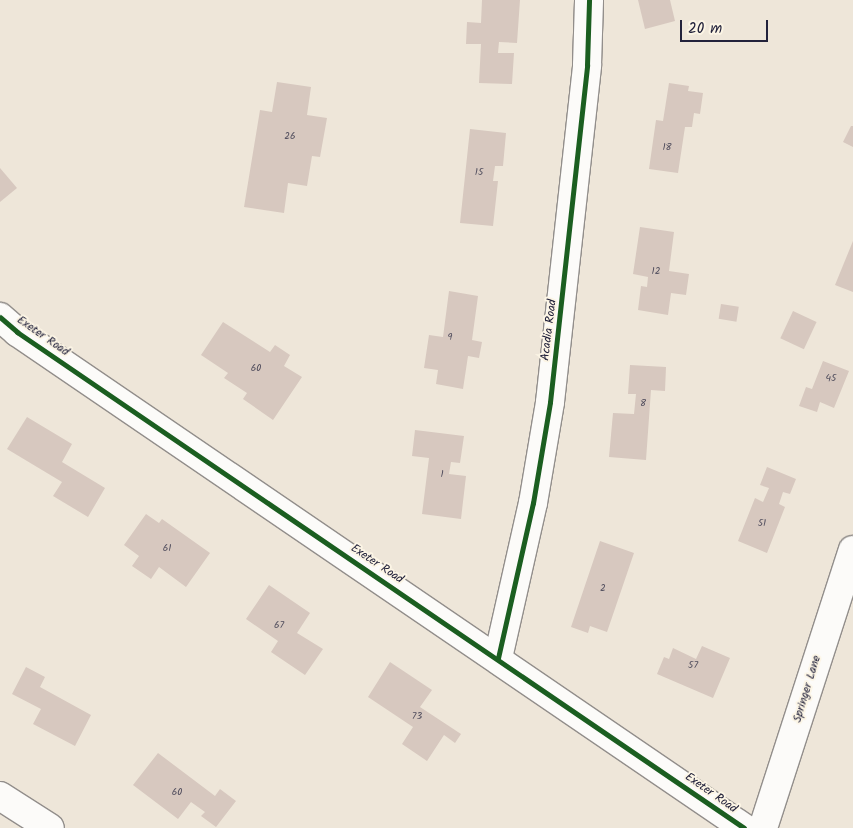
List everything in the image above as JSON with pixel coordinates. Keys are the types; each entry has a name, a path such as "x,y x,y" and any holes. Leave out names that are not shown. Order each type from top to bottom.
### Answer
{"street":[{"name":"Acadia Road","path":"498,658 533,503 550,402 586,74 589,0"},
{"name":"Exeter Road","path":"0,317 17,332 498,658 744,828"},
{"name":"Springer Lane","path":"763,828 853,550"},
{"path":"0,796 50,828"}],"building":[{"path":"482,0 520,0 517,43 499,42 498,53 514,53 512,84 479,83 481,44 466,44 467,22 481,23"},
{"path":"638,0 670,0 675,21 645,29"},
{"path":"277,82 311,87 307,115 327,118 320,157 312,156 307,186 288,183 284,213 244,207 260,110 272,112"},
{"path":"669,83 689,86 688,91 703,93 700,114 694,113 692,127 685,127 678,173 649,169 656,120 663,121"},
{"path":"851,126 853,126 853,147 843,142"},
{"path":"470,129 506,133 503,166 495,166 493,181 498,181 493,226 460,223"},
{"path":"0,168 17,188 0,202"},
{"path":"640,227 674,232 669,271 689,274 686,295 671,293 668,315 638,310 641,286 647,287 648,277 633,274"},
{"path":"853,241 853,292 835,285"},
{"path":"449,291 478,296 472,340 482,342 479,358 468,356 463,389 436,384 438,370 424,368 429,335 443,337"},
{"path":"721,304 739,307 736,322 719,319"},
{"path":"793,311 817,322 804,349 780,338"},
{"path":"223,322 270,352 275,345 290,355 284,366 302,377 273,420 243,399 247,393 224,378 228,373 201,355"},
{"path":"823,361 849,371 834,408 820,402 817,412 799,406 806,387 812,389"},
{"path":"630,365 666,367 665,391 651,390 646,460 609,457 613,413 634,414 636,394 628,394"},
{"path":"27,417 72,444 62,462 105,488 88,517 53,496 62,482 7,449"},
{"path":"415,430 464,436 460,463 451,462 449,474 466,476 461,519 422,514 429,458 412,456"},
{"path":"767,467 796,479 790,494 783,492 779,504 785,507 767,553 738,541 755,498 763,502 769,488 760,485"},
{"path":"146,514 159,523 162,519 210,553 186,587 159,567 151,579 132,566 139,556 124,545"},
{"path":"600,541 634,553 607,632 590,626 588,633 571,627"},
{"path":"269,585 310,613 297,633 323,649 305,675 271,652 278,641 246,619"},
{"path":"702,646 730,658 713,698 657,674 664,657 669,659 673,648 696,659"},
{"path":"390,662 432,690 420,707 461,734 455,743 444,735 427,761 402,744 413,727 368,697"},
{"path":"26,667 45,677 40,687 91,715 75,746 33,724 41,709 12,694"},
{"path":"158,753 215,796 220,789 236,801 216,827 201,816 205,812 191,802 178,819 133,785"}],"cycle path":[{"path":"498,658 533,503 550,402 587,65 589,0"},
{"path":"0,317 17,332 744,828"}]}
